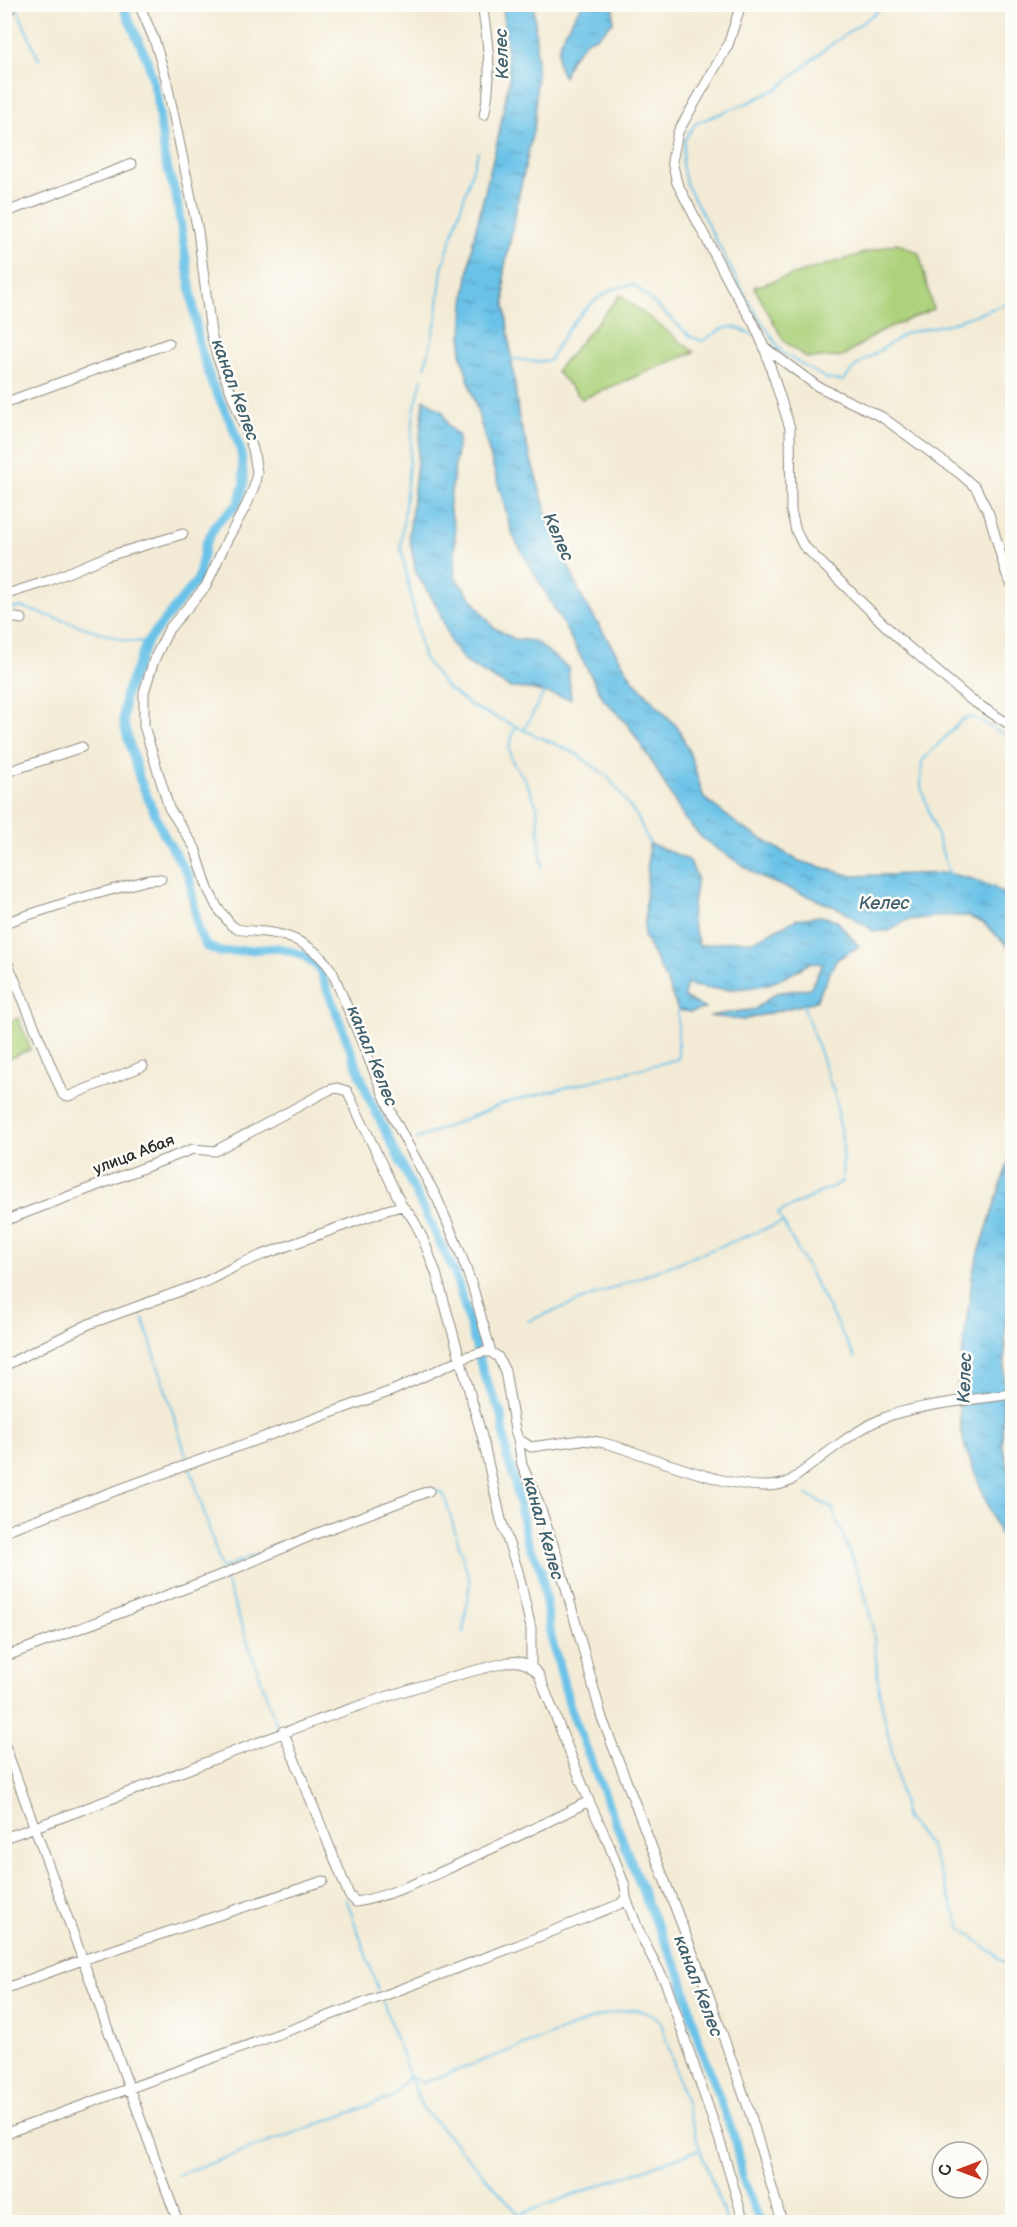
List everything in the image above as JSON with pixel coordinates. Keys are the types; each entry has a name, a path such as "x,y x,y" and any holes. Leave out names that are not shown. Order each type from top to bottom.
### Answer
{"street":[{"path":"139,4 155,42 166,79 198,231 211,333 253,449 257,472 247,504 206,586 200,596 181,613 169,629 154,660 144,692 144,726 169,808 195,848 208,889 217,907 237,929 287,935 297,940 320,956 332,971 394,1119 437,1198 460,1252 473,1288 487,1352"},
{"path":"482,4 489,53 489,93 484,116"},
{"path":"741,4 728,45 678,132 672,161 677,183 731,286 754,324 764,347 790,428 791,511 796,531 803,544 898,638 971,700 1012,726"},
{"path":"4,213 132,164"},
{"path":"4,403 169,344"},
{"path":"764,347 817,386 882,417 976,488 1008,557 1006,573 1012,585"},
{"path":"4,595 48,581 108,556 183,534"},
{"path":"4,616 22,619"},
{"path":"4,773 82,747"},
{"path":"4,923 74,900 147,880 161,879"},
{"path":"4,954 63,1095 69,1096 143,1066"},
{"name":"улица Абая","path":"4,1221 193,1149 214,1151 329,1090 337,1088 349,1093 402,1206"},
{"path":"4,1366 89,1324 205,1282 240,1263 402,1206 426,1247 459,1352 464,1358 501,1520 518,1571 531,1628 531,1666"},
{"path":"4,1531 393,1390 464,1358 487,1352 498,1357 505,1371 522,1465 538,1501 558,1559 602,1718 707,1990 751,2116 782,2223"},
{"path":"518,1438 531,1447 581,1440 600,1442 707,1476 768,1488 790,1482 868,1426 884,1418 911,1410 1012,1394"},
{"path":"4,1657 222,1574 312,1535 429,1491"},
{"path":"4,1838 280,1733 447,1677 513,1661 531,1666 539,1675 589,1801 626,1886 626,1898 672,2003 719,2138 744,2223"},
{"path":"280,1733 349,1895 356,1902 424,1879 503,1844 589,1801"},
{"path":"4,1743 178,2223"},
{"path":"4,1989 82,1960 322,1881"},
{"path":"4,2134 516,1946 620,1904 626,1898"}],"green space":[{"path":"897,243 919,253 933,309 881,331 842,357 807,358 784,341 754,287"},
{"path":"620,295 694,352 582,399 556,371"},
{"path":"18,1018 31,1049 5,1060 5,1024"}],"water":[{"name":"Келес","path":"503,5 534,5 537,64 535,122 504,271 505,306 519,419 548,518 582,598 633,680 679,729 690,754 704,798 741,827 799,861 853,876 945,873 969,878 993,887 1012,900 1012,957 1007,945 983,923 967,916 907,920 889,931 874,931 840,909 760,877 703,839 684,818 629,726 604,700 513,536 461,354 464,303 473,241 499,134 509,80"},
{"path":"582,5 614,5 613,22 598,36 586,41 570,60 564,77 559,68 558,59 561,40"},
{"path":"424,399 443,412 448,426 459,436 449,507 455,528 455,577 493,627 514,639 535,641 568,668 571,699 530,689 510,688 465,662 451,643 437,606 416,573 409,535"},
{"path":"649,843 689,860 697,877 691,919 699,946 732,941 753,941 797,919 821,916 836,920 859,946 836,960 816,1001 743,1020 709,1016 755,1009 776,993 810,988 823,964 811,962 793,973 763,985 724,989 686,985 684,997 705,1009 690,1012 678,1010 644,936"},
{"name":"Келес","path":"1012,1150 1012,1295 1006,1320 1002,1445 1012,1481 1012,1552 999,1534 966,1450 961,1430 958,1387 973,1272"},
{"path":"1012,1822 1012,1884 1005,1846"}],"waterway":[{"path":"15,4 39,60"},
{"name":"канал Келес","path":"122,4 148,62 157,97 165,161 176,195 199,343 211,382 232,425 241,451 244,484 238,504 217,523 205,545 198,579 147,642 125,696 123,721 140,780 164,835 189,876 198,929 206,946 220,952 279,948 303,955 319,968 370,1100 455,1273 484,1375 502,1416 507,1457 515,1482 527,1541 541,1569 551,1637 571,1710 651,1912 681,1976 699,2042 735,2140 742,2176 760,2222"},
{"path":"780,349 749,303 686,183 682,164 685,139 696,123 779,88 825,49 888,4"},
{"path":"425,367 436,321 442,269 478,152"},
{"path":"507,358 538,362 550,360 583,311 607,292 634,285 690,336 702,341 722,329 733,327 755,336"},
{"path":"767,344 827,379 843,381 856,366 906,333 952,323 1012,302"},
{"path":"422,379 414,411 401,547 423,657 446,687 471,706 577,754 609,778 638,818 649,843"},
{"path":"10,609 21,607 127,641 147,642"},
{"path":"524,730 544,692"},
{"path":"950,876 921,787 922,761 963,719 973,717 1012,739"},
{"path":"515,726 509,748 512,761 526,781 537,806 542,868"},
{"path":"802,1002 836,1099 843,1148 842,1182 778,1213 855,1358"},
{"path":"417,1139 505,1103 678,1059 678,1010"},
{"path":"528,1321 783,1222"},
{"path":"143,1318 188,1461"},
{"path":"190,1467 222,1570"},
{"path":"432,1489 444,1494 470,1582 463,1633"},
{"path":"807,1495 832,1508 863,1586 873,1627 879,1691 906,1819 930,1846 961,1928 1012,1968"},
{"path":"222,1568 258,1554"},
{"path":"224,1575 279,1731"},
{"path":"346,1898 378,1989"},
{"path":"383,2002 409,2075 423,2083 607,2014 635,2010 646,2012 660,2020 700,2149 727,2222"},
{"path":"409,2075 422,2107 519,2214"},
{"path":"178,2175 393,2097 409,2075"},
{"path":"499,2222 700,2149"}]}
